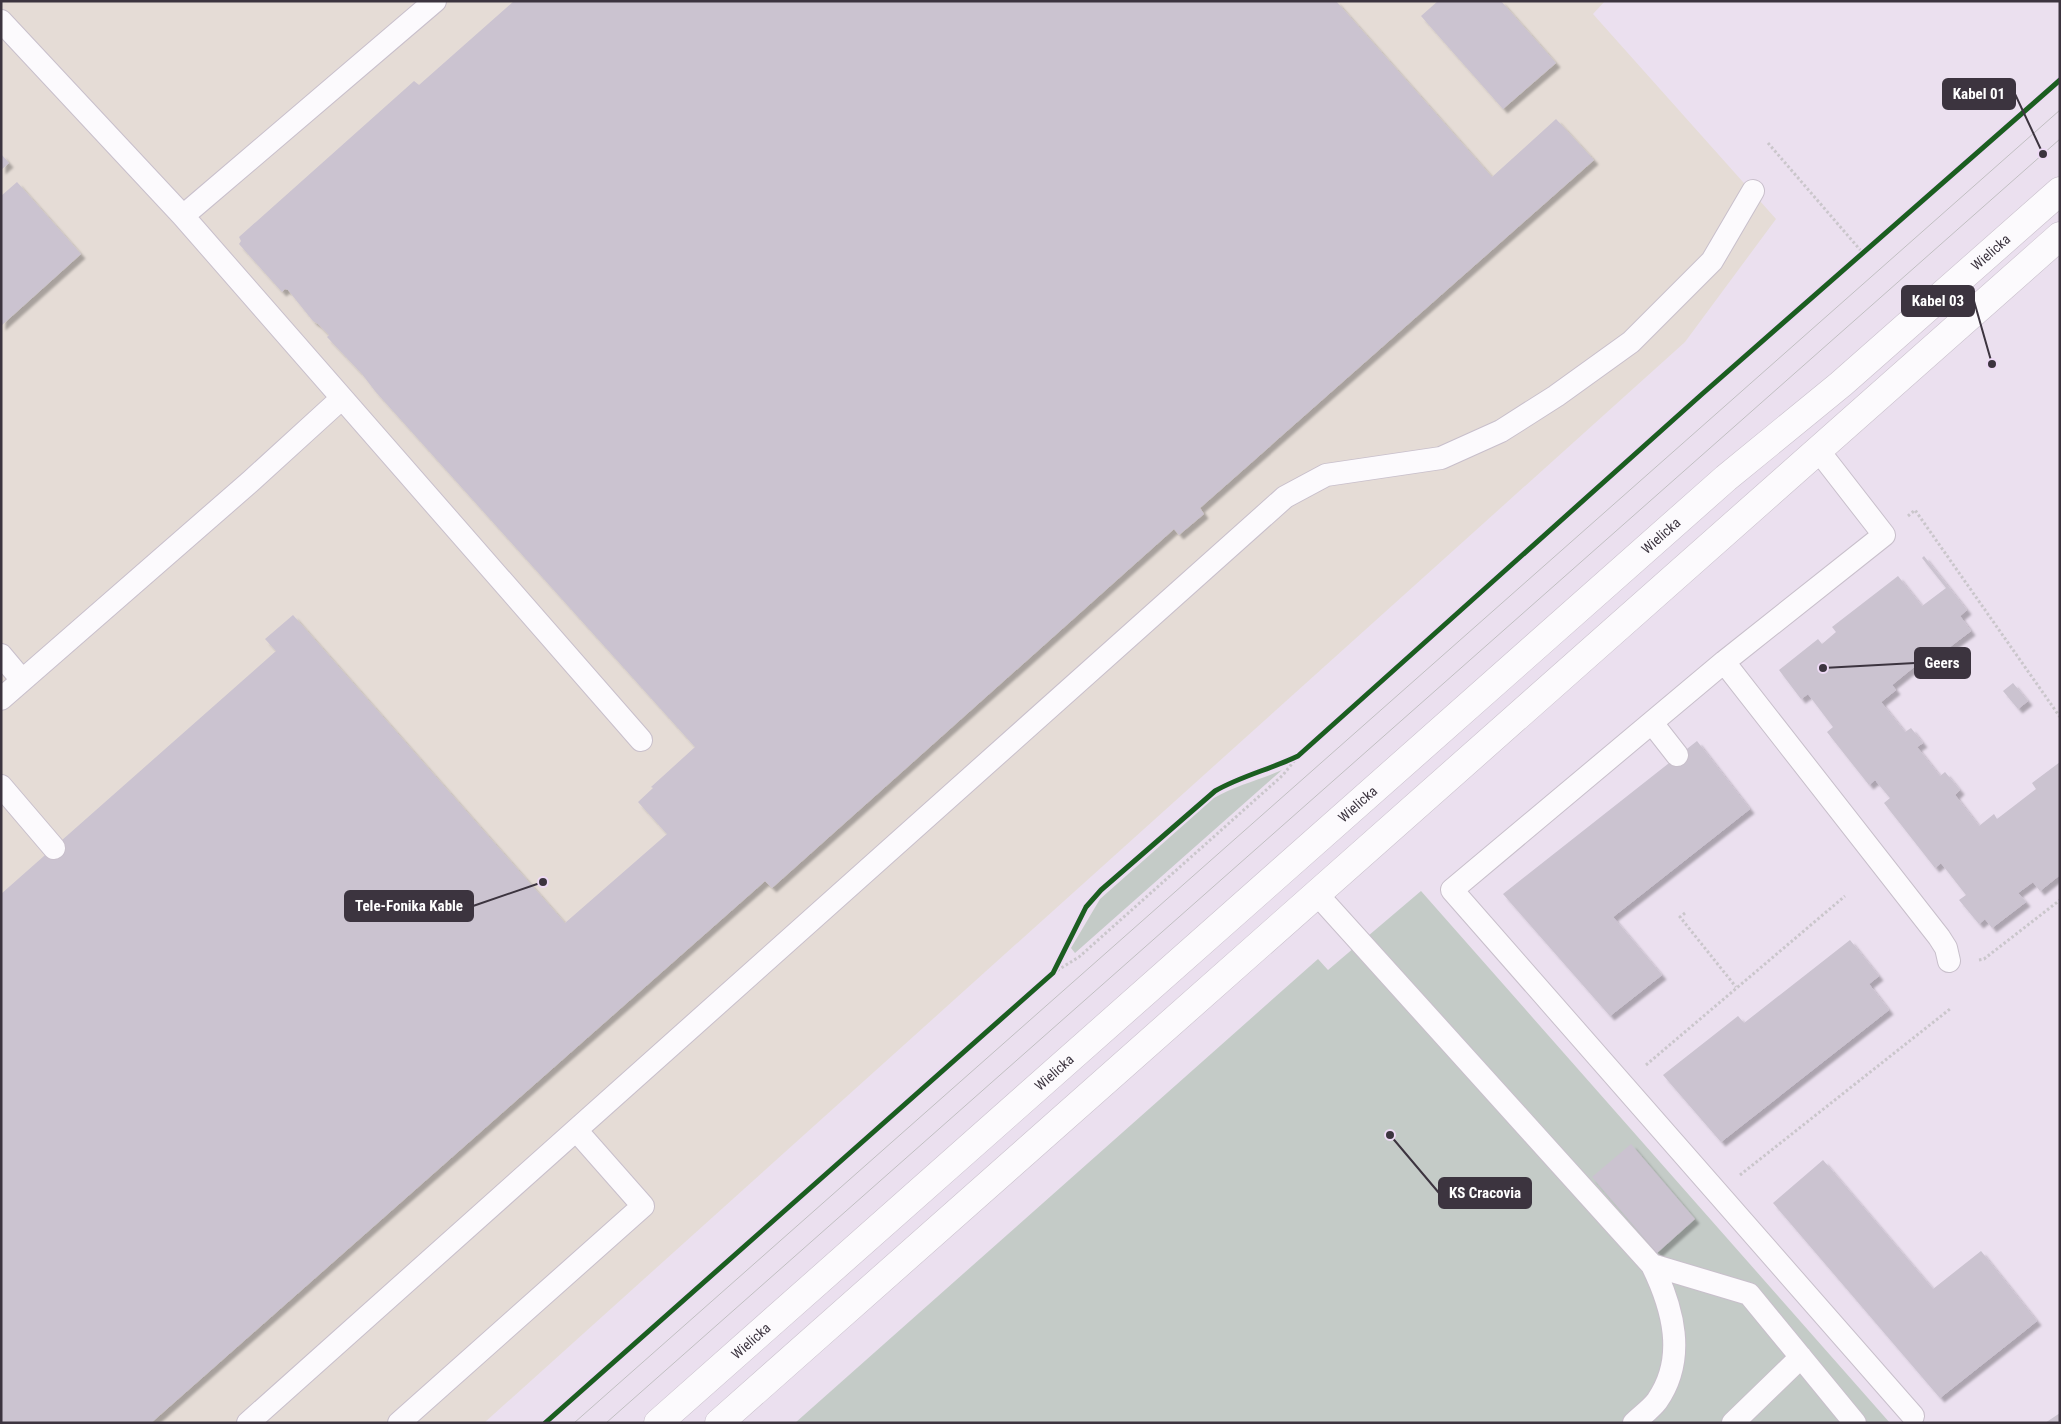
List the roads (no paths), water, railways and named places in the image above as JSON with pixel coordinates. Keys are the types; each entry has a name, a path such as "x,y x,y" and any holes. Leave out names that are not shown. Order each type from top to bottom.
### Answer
{"main road":[{"name":"Wielicka","path":"658,1423 1711,491 1841,384 2060,191"},
{"path":"719,1423 2060,236"}],"lane":[{"path":"182,216 435,1"},
{"path":"1,21 182,216 641,740"},
{"path":"248,1423 1285,497 1326,475 1441,458 1501,431 1556,396 1631,342 1712,261 1753,191"},
{"path":"1,699 251,481 341,399"},
{"path":"1818,450 1884,535 1724,662 1452,890 1913,1416"},
{"path":"1,655 22,680"},
{"path":"1724,662 1939,937 1946,948 1949,961"},
{"path":"1652,723 1677,755"},
{"path":"1,786 54,848"},
{"path":"1316,893 1652,1265 1666,1295 1674,1326 1673,1369 1657,1402 1634,1423"},
{"path":"399,1423 643,1206 576,1130"},
{"path":"1652,1265 1749,1294 1855,1423"},
{"path":"1733,1423 1801,1357"}],"tram line":[{"path":"574,1423 2060,110"},
{"path":"606,1423 2060,139"}],"place":[{"name":"Kabel 01","path":"2043,154"},
{"name":"Kabel 03","path":"1992,364"},
{"name":"Geers","path":"1823,668"},
{"name":"Tele-Fonika Kable","path":"543,882"},
{"name":"KS Cracovia","path":"1390,1135"}]}
